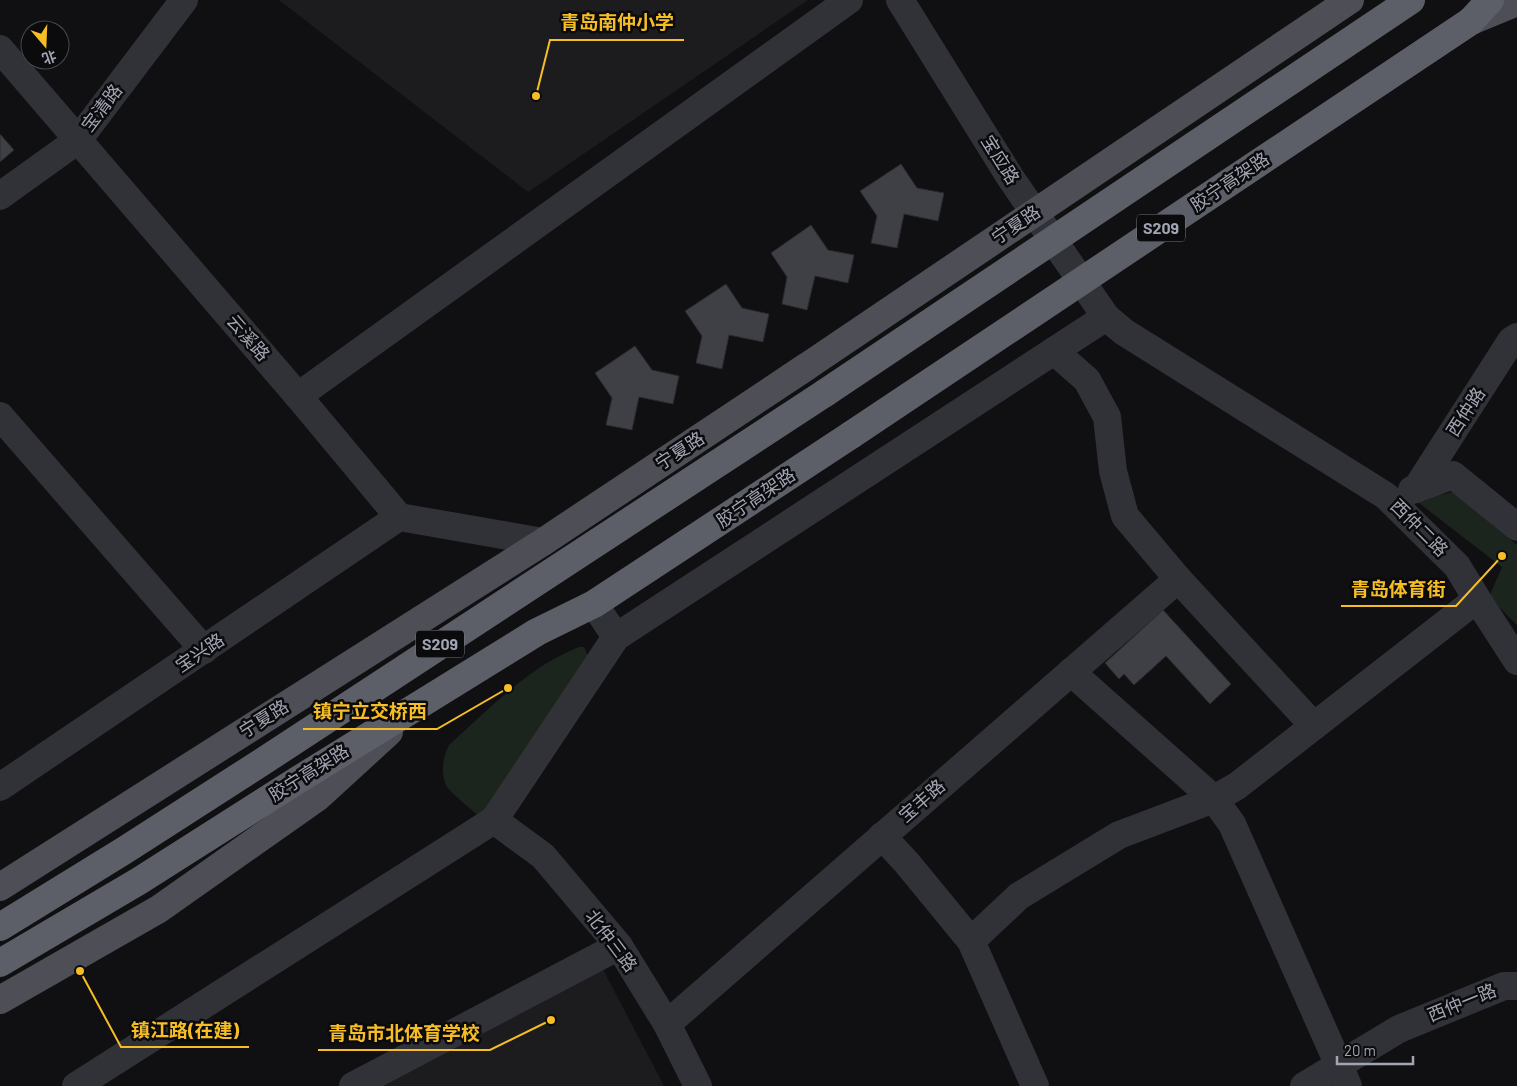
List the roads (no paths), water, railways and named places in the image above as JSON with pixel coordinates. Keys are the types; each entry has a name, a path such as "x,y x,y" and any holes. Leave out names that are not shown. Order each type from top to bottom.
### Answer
{"highway":[{"name":"胶宁高架路","path":"0,927 174,818 825,393 1411,0"},
{"name":"胶宁高架路","path":"0,963 139,881 537,632 594,604 1472,21 1490,0"}],"main road":[{"name":"宁夏路","path":"0,887 543,542 1350,0"},
{"path":"1472,21 1517,2"},
{"path":"0,1000 160,909 318,797 414,709"}],"street":[{"name":"宝清路","path":"0,196 78,140 184,0"},
{"path":"298,396 848,0"},
{"name":"宝应路","path":"900,0 1010,177 1106,317 1124,332 1386,496"},
{"name":"云溪路","path":"0,49 298,396 399,517"},
{"path":"86,1084 494,820 616,637 1106,317"},
{"name":"西仲路","path":"1416,489 1511,341 1517,337"},
{"path":"1054,351 1087,380 1107,417 1113,471 1125,516 1178,579 1314,726"},
{"path":"0,416 204,650"},
{"path":"1386,496 1416,489 1452,475 1517,527"},
{"name":"西仲二路","path":"1386,496 1457,566 1517,662"},
{"path":"399,517 543,542"},
{"name":"宝兴路","path":"0,787 399,517"},
{"name":"宝丰路","path":"667,1024 1178,579"},
{"path":"971,942 1018,896 1118,835 1214,799 1237,786 1476,599"},
{"path":"594,604 616,637"},
{"path":"1071,672 1214,799 1232,824 1344,1075"},
{"name":"北仲三路","path":"494,820 543,856 619,946 667,1024 698,1086"},
{"path":"882,836 907,863 971,942 1036,1086"},
{"path":"353,1086 619,946"},
{"name":"西仲一路","path":"1304,1086 1344,1075 1399,1029 1504,986 1517,986"}],"place":[{"name":"青岛南仲小学","path":"536,96"},
{"name":"青岛体育街","path":"1502,556"},
{"name":"镇宁立交桥西","path":"508,688"},
{"name":"镇江路(在建)","path":"80,971"},
{"name":"青岛市北体育学校","path":"551,1020"}]}
